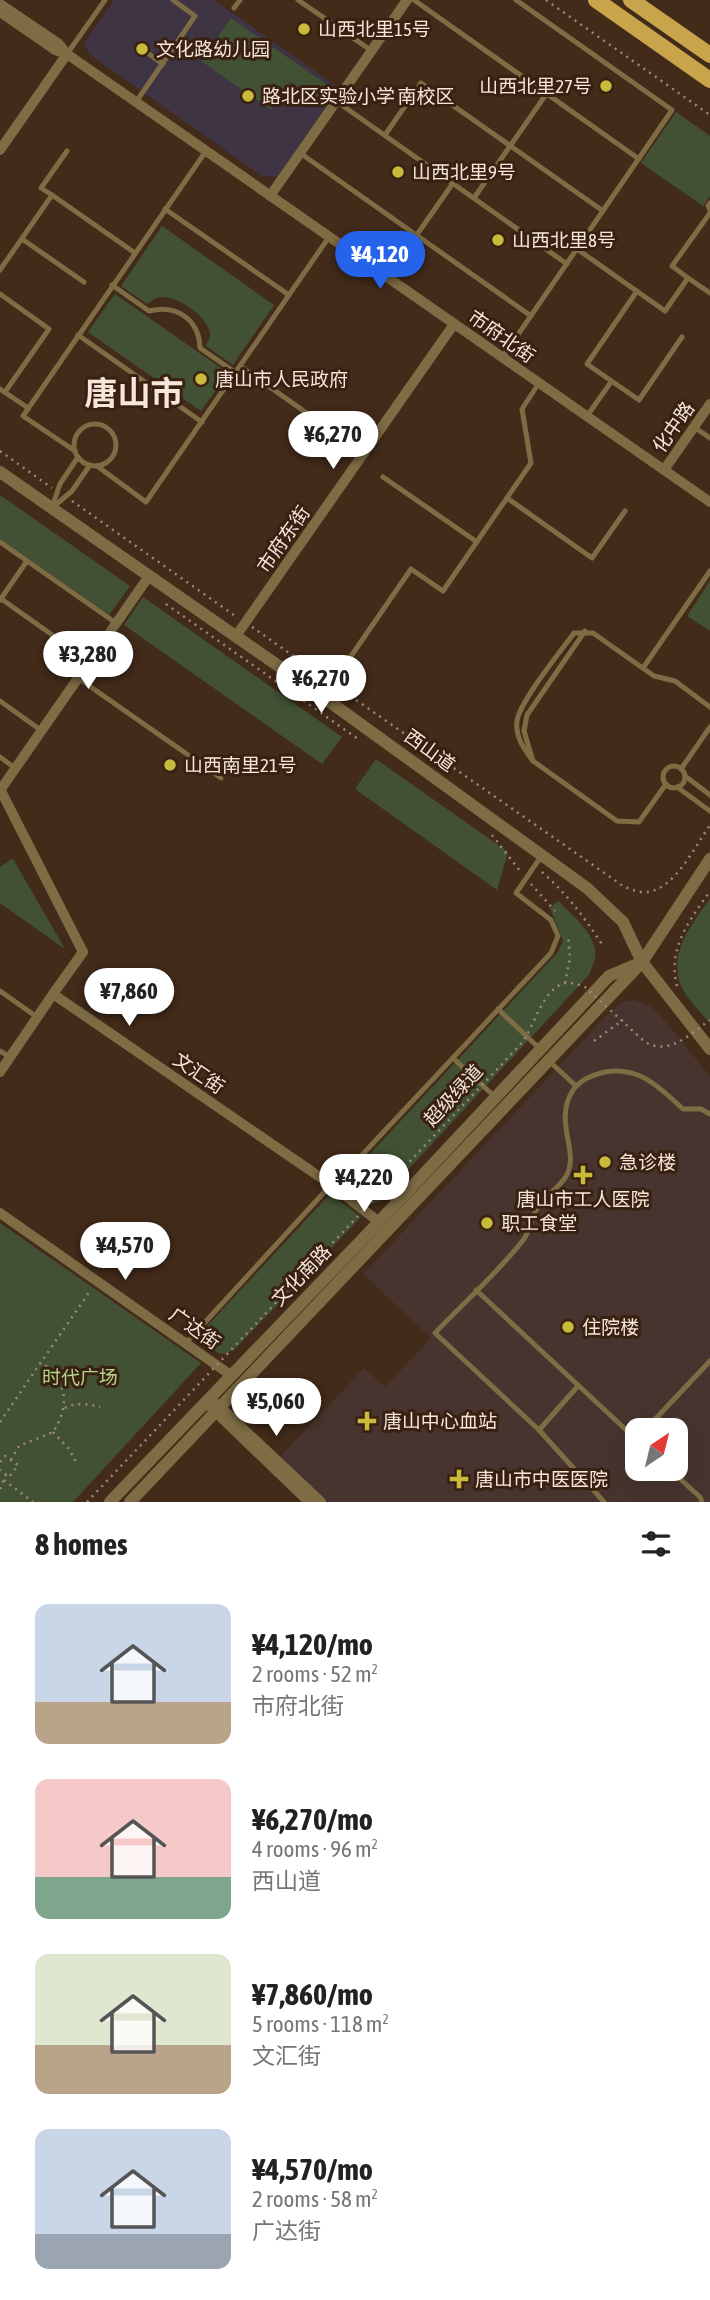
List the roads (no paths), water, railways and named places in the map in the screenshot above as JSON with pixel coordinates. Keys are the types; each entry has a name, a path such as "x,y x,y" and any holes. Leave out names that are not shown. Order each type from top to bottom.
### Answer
{"main road":[{"path":"596,0 710,80"},
{"path":"631,0 710,55"}],"street":[{"path":"270,196 407,0"},
{"name":"市府北街","path":"0,4 59,44 67,54"},
{"name":"市府北街","path":"0,12 55,50 67,54 710,502"},
{"path":"0,150 67,54"},
{"name":"市府东街","path":"236,636 454,324"},
{"name":"化中路","path":"664,470 710,404"},
{"name":"西山道","path":"0,472 323,696 587,888 623,922 642,962 710,1049"},
{"path":"0,1072 83,952 1,789 149,576"},
{"path":"642,962 710,859"},
{"name":"文化南路","path":"130,1502 544,1055 609,976 642,962"},
{"name":"文汇街","path":"53,994 333,1186 379,1222"},
{"name":"文化南路","path":"110,1502 495,1098 544,1055"},
{"name":"广达街","path":"0,1213 232,1376"},
{"path":"208,1400 309,1502"},
{"path":"218,1410 321,1502"}],"lane":[{"path":"67,54 105,0"},
{"path":"136,102 195,16 173,0"},
{"path":"234,8 240,0"},
{"path":"298,0 372,51"},
{"path":"414,0 639,159"},
{"path":"502,358 673,110 516,0"},
{"path":"142,49 163,64"},
{"path":"384,135 421,83 603,211"},
{"path":"474,198 547,93"},
{"path":"337,101 567,264"},
{"path":"66,151 41,188 135,253"},
{"path":"206,151 23,416 93,466 146,502 329,237"},
{"path":"300,153 531,316"},
{"path":"416,236 453,183"},
{"path":"0,270 52,195"},
{"path":"710,203 710,212 672,266 710,293"},
{"path":"165,209 289,295"},
{"path":"22,239 84,282"},
{"path":"577,249 665,311 688,278"},
{"path":"112,285 149,311 162,308 177,311 191,321 200,335 200,348 236,373"},
{"path":"637,291 587,364 639,400 682,337"},
{"path":"0,294 49,328 2,391 28,408"},
{"path":"78,335 202,422"},
{"path":"240,366 342,438"},
{"path":"586,416 611,382"},
{"path":"323,696 411,569 443,592 531,463 522,409 539,383"},
{"path":"94,424 107,428 115,438 116,451 108,461 93,466 72,491 52,508 60,484 77,454 75,439 82,428 94,424"},
{"path":"694,427 710,438"},
{"path":"383,477 477,542"},
{"path":"507,498 592,558 625,511"},
{"path":"0,542 116,623"},
{"path":"27,561 0,599 89,662"},
{"path":"643,668 710,571"},
{"path":"666,784 639,822 617,821 533,761 520,744 517,722 522,707 574,633 585,631 593,633 654,676 675,681 710,707"},
{"path":"78,678 221,778"},
{"path":"0,701 42,731"},
{"path":"681,768 710,727"},
{"path":"0,757 15,768"},
{"path":"710,795 685,776 681,768 674,766 664,771 666,784 677,788 710,811"},
{"path":"677,788 683,783 685,776"},
{"path":"186,1343 556,946 558,936 551,920 516,893 542,854"},
{"path":"0,991 37,1017"},
{"path":"498,1009 576,1086"},
{"path":"0,1051 10,1057"},
{"path":"453,1058 495,1098"},
{"path":"604,1502 538,1430 436,1334 526,1237 538,1207 566,1177 570,1157 564,1111 576,1086 587,1077 617,1071 643,1076 655,1083 683,1109 701,1109 710,1114"},
{"path":"476,1290 625,1428"},
{"path":"656,1418 710,1361"},
{"path":"538,1430 578,1386"},
{"path":"682,1481 702,1502"}],"place":[{"name":"山西北里15号","path":"304,29"},
{"name":"文化路幼儿园","path":"142,49"},
{"name":"山西北里27号","path":"606,86"},
{"name":"路北区实验小学 南校区","path":"248,96"},
{"name":"山西北里9号","path":"398,172"},
{"name":"山西北里8号","path":"498,240"},
{"name":"唐山市人民政府","path":"201,379"},
{"name":"山西南里21号","path":"170,765"},
{"name":"急诊楼","path":"605,1162"},
{"name":"唐山市工人医院","path":"583,1175"},
{"name":"职工食堂","path":"487,1223"},
{"name":"住院楼","path":"568,1327"},
{"name":"唐山中心血站","path":"367,1421"},
{"name":"唐山市中医医院","path":"459,1479"}],"district":[{"name":"唐山市","path":"134,393"}],"park label":[{"name":"时代广场","path":"80,1377"}]}
